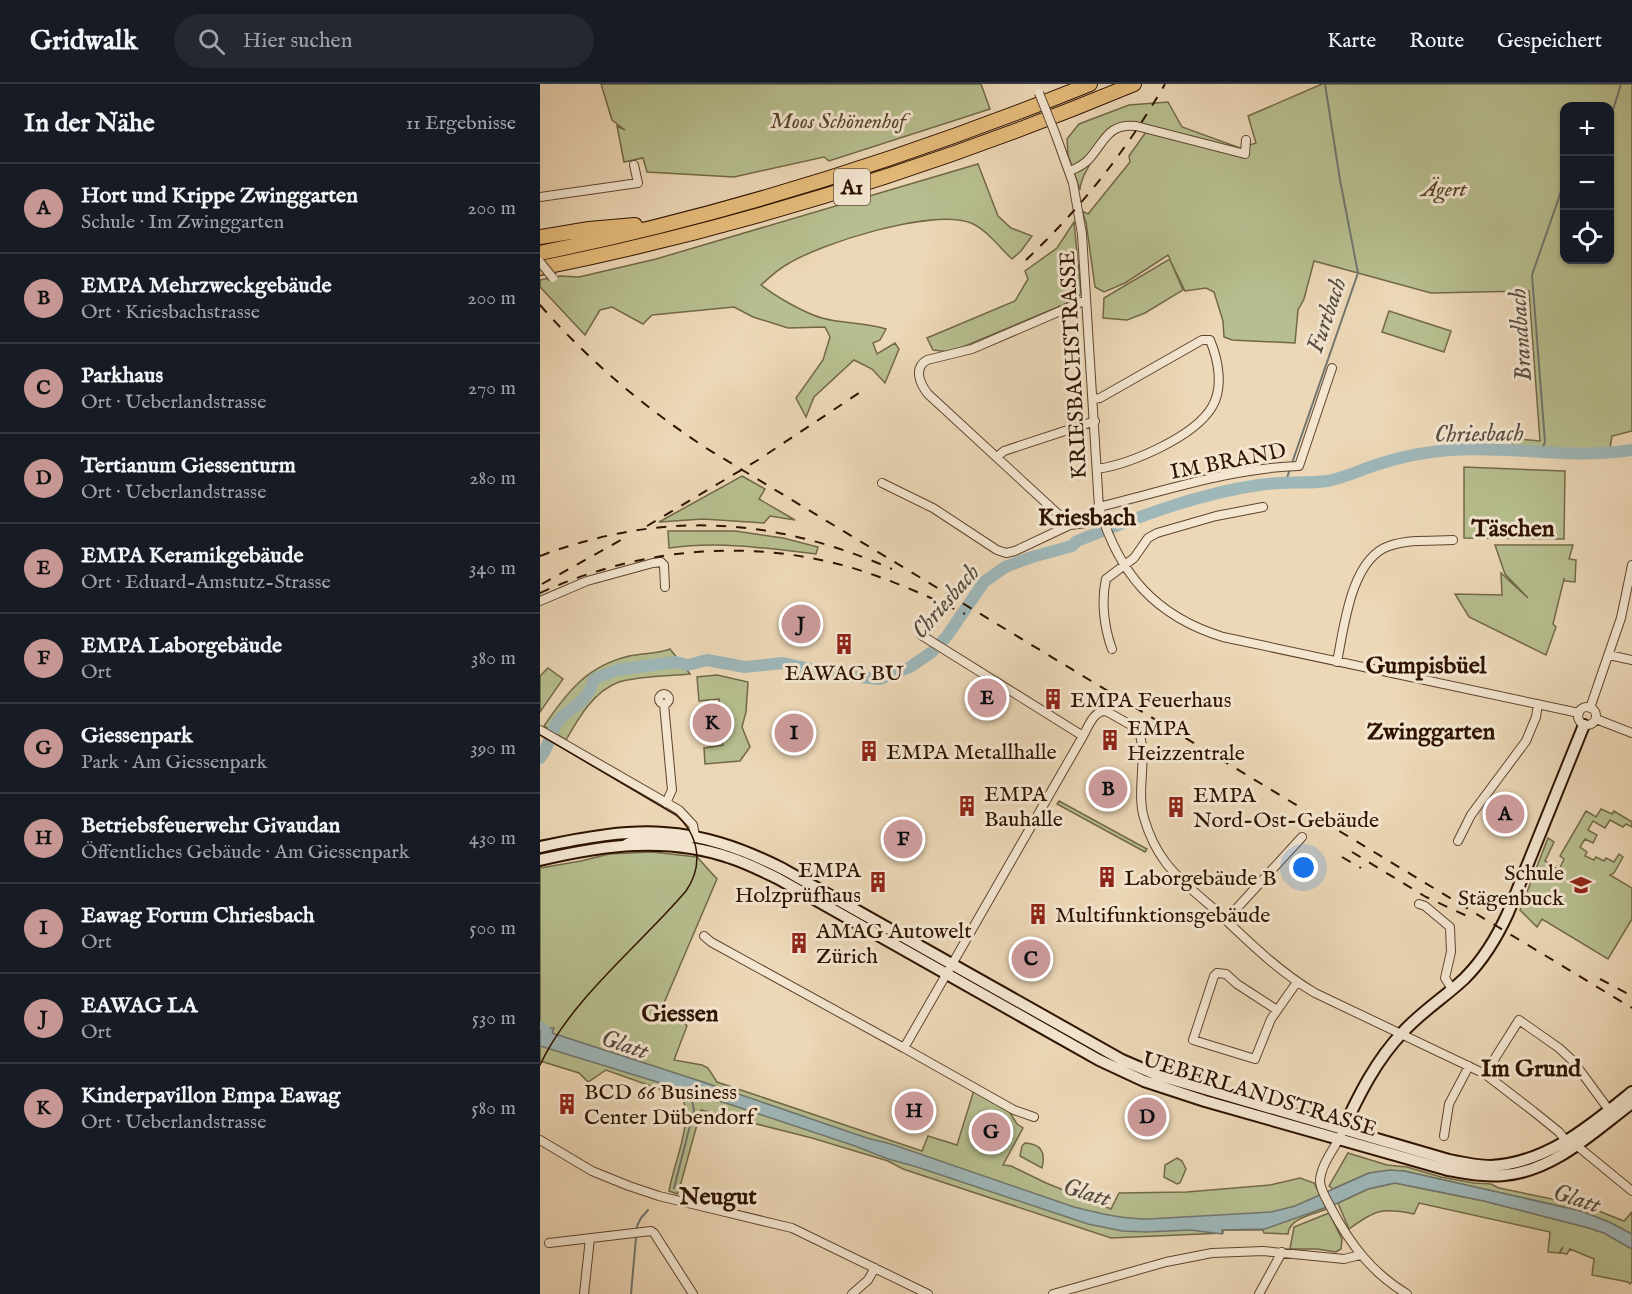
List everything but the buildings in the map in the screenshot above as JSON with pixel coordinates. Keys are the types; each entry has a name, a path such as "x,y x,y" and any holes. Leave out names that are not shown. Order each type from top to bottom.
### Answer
{"highway":[{"name":"A1","path":"540,253 629,234 867,166 971,130 1090,84"},
{"name":"A1","path":"540,268 697,232 843,190 987,142 1134,84"},
{"path":"540,237 589,229 669,222"}],"main road":[{"path":"1341,1134 1375,1068 1401,1034 1452,989 1480,960 1502,926 1584,725"},
{"name":"UEBERLANDSTRASSE","path":"540,847 627,832 673,832 695,836 751,853 1131,1064 1157,1075 1341,1134"},
{"path":"540,842 555,844"},
{"name":"UEBERLANDSTRASSE","path":"540,860 620,845 654,844 689,847 717,854 747,864 777,878 1099,1060 1144,1081 1205,1101 1470,1164 1488,1166 1526,1160 1574,1145 1632,1104"},
{"name":"UEBERLANDSTRASSE","path":"1574,1145 1609,1110 1632,1092"}],"street":[{"name":"KRIESBACHSTRASSE","path":"1036,84 1070,171 1081,226 1099,507 1111,542 1124,566 1147,595 1171,614 1195,627 1223,637 1579,713"},
{"path":"1070,171 1085,163 1110,131 1122,126 1136,126 1245,154 1246,140"},
{"path":"540,197 638,183 634,165"},
{"path":"540,262 553,278"},
{"path":"1070,525 1062,520 998,456 928,394 920,379 919,370 922,363 932,358 972,349 1086,300"},
{"path":"1093,399 1100,398 1202,340 1210,340 1219,384 1216,399 1208,412 1188,430 1160,447 1139,457 1097,469"},
{"name":"IM BRAND","path":"1099,507 1226,475 1299,466 1332,368"},
{"path":"998,456 1004,451 1095,421"},
{"path":"882,483 922,501 997,550 1006,553 1016,551 1070,525 1104,523"},
{"path":"1112,649 1107,630 1103,590 1106,579 1134,558 1148,538 1157,533 1216,516 1263,507"},
{"path":"1337,662 1356,582 1367,562 1383,548 1398,543 1453,540"},
{"path":"540,601 587,581 661,562 664,565 665,587"},
{"path":"1590,708 1621,618 1632,566"},
{"path":"921,635 1083,736"},
{"path":"1609,655 1632,660"},
{"path":"664,704 672,790 666,803"},
{"path":"1458,841 1471,814 1526,741 1536,717 1538,704"},
{"path":"1583,708 1590,708 1595,711 1596,719 1591,725 1584,725 1579,720 1579,713 1583,708"},
{"path":"904,1048 1083,736 1097,713 1102,710 1136,728 1140,737 1142,770 1140,785 1143,816 1156,849 1172,870 1266,958 1315,993 1485,1074 1632,1191"},
{"path":"1596,719 1632,733"},
{"path":"542,731 684,814 693,825 695,836"},
{"name":"UEBERLANDSTRASSE","path":"620,845 637,839 682,841 695,836"},
{"path":"1226,920 1302,837"},
{"path":"1419,904 1425,906 1450,927 1451,952 1445,978 1452,989"},
{"path":"704,936 711,942 1014,1110 1034,1117"},
{"path":"1277,1010 1220,972 1214,976 1193,1040 1255,1059 1266,1028 1297,982"},
{"path":"1485,1074 1519,1020 1559,1048 1573,1061 1609,1110"},
{"path":"1444,1136 1449,1104 1469,1065"},
{"path":"1341,1134 1322,1173 1320,1181 1322,1191 1360,1255 1379,1274 1407,1294"},
{"path":"540,1140 591,1171 629,1186 659,1196 792,1228 928,1294"},
{"path":"549,1243 636,1232 654,1233 693,1294"},
{"path":"584,1294 590,1238"},
{"path":"1053,1294 1187,1257 1227,1251 1282,1252 1344,1259 1360,1255"},
{"path":"1261,1290 1282,1252"},
{"path":"852,1294 864,1284 875,1268"}],"green space":[{"name":"Moos Schönenhof","path":"601,84 981,84 990,109 829,161 824,157 734,177 647,172 643,158 624,162 617,126 625,130 612,120"},
{"name":"Ägert","path":"1322,84 1632,84 1632,431 1612,436 1610,448 1562,450 1514,446 1511,441 1519,439 1540,441 1529,291 1431,293 1314,261 1304,299 1298,310 1295,343 1232,340 1224,337 1223,321 1214,292 1206,288 1185,291 1170,260 1183,290 1145,313 1127,320 1103,318 1104,298 1170,259 1168,255 1125,283 1104,292 1095,287 1086,222 1082,211 1088,214 1130,162 1129,156 1146,132 1127,129 1112,137 1090,164 1080,190 1068,155 1067,139 1079,124 1129,105 1168,102 1182,127 1240,148 1256,143 1248,116"},
{"path":"978,164 998,216 1011,228 1032,236 1012,259 987,234 971,223 931,220 877,230 824,247 786,265 761,285 790,304 815,316 886,329 880,340 873,343 877,354 895,343 899,349 885,383 872,369 854,360 814,397 806,417 796,398 823,360 830,337 825,327 788,328 753,317 734,307 652,315 643,324 612,307 600,310 585,335 540,287 540,280 560,276 579,277 656,259"},
{"path":"1074,222 1081,293 1077,299 951,352 933,350 927,338 1015,301 1028,279 1025,271 1057,248"},
{"path":"1389,311 1451,331 1444,352 1382,332"},
{"path":"1464,467 1565,471 1564,539 1464,538"},
{"path":"742,476 765,489 759,499 795,520 770,516 764,523 703,519 659,522"},
{"path":"668,531 735,531 783,538 818,547 816,554 724,545 669,548"},
{"path":"1495,545 1573,545 1569,559 1576,560 1575,582 1564,579 1553,624 1556,627 1546,655 1469,617 1455,594 1502,595 1501,573 1528,598 1505,574"},
{"path":"670,649 690,674 635,678 610,686 588,706 566,740 544,726 579,682 601,666 629,656"},
{"path":"548,668 563,679 540,712 540,676"},
{"path":"717,675 748,682 746,712 742,727 750,747 740,761 705,764 704,748 723,745 719,699 699,701 697,677"},
{"path":"1059,801 1147,849 1145,852 1057,804"},
{"path":"1601,809 1612,814 1614,811 1632,822 1632,827 1626,824 1623,827 1610,820 1605,828 1593,821 1588,830 1597,835 1593,843 1585,839 1580,847 1587,852 1585,856 1594,860 1596,857 1604,861 1606,858 1614,862 1619,854 1623,857 1614,873 1610,875 1632,888 1632,919 1608,959 1542,919 1537,927 1520,910 1548,838 1554,842 1545,861 1559,870 1564,859 1560,856 1586,811 1596,817"},
{"path":"652,852 697,857 717,879 658,1017 668,1022 683,1021 687,1026 674,1060 708,1068 717,1082 922,1151 928,1136 957,1145 974,1090 1007,1108 1017,1124 1023,1128 1003,1165 1011,1166 1111,1209 1119,1193 1187,1192 1270,1185 1300,1178 1314,1183 1327,1209 1297,1220 1289,1229 1288,1234 1264,1233 1263,1230 1223,1230 1223,1233 1111,1238 903,1169 888,1161 812,1138 701,1110 679,1190 677,1194 669,1191 686,1118 682,1097 606,1070 588,1082 579,1073 540,1061 540,868 609,854"},
{"path":"1025,1143 1035,1145 1041,1150 1043,1153 1042,1168 1020,1156"},
{"path":"1348,1153 1387,1165 1407,1167 1441,1177 1491,1184 1499,1188 1586,1206 1624,1221 1632,1212 1632,1234 1581,1211 1404,1171 1369,1173 1333,1189 1329,1186"},
{"path":"1177,1158 1182,1161 1186,1169 1180,1183 1177,1184 1164,1177 1165,1165"},
{"path":"1395,1183 1484,1201 1604,1233 1632,1249 1632,1282 1630,1284 1592,1275 1594,1259 1570,1249 1567,1254 1560,1253 1563,1247 1559,1253 1548,1252 1550,1232 1419,1203 1414,1214 1394,1211 1379,1212 1349,1229 1338,1203 1368,1189"},
{"path":"1329,1213 1342,1239 1341,1249 1336,1252 1290,1249 1294,1227"}],"water":[{"path":"554,1028 552,1033 891,1144 1074,1207 1101,1213 1148,1219 1271,1212 1295,1206 1369,1173 1390,1170 1404,1171 1581,1211 1632,1234 1632,1249 1604,1233 1589,1228 1484,1201 1395,1183 1368,1189 1338,1203 1265,1229 1222,1230 1222,1234 1190,1230 1122,1231 1088,1224 732,1105 540,1046 540,1030"}],"waterway":[{"name":"Furtbach","path":"1292,463 1358,273 1325,84"},
{"name":"Brandbach","path":"1614,107 1621,84"},
{"name":"Brandbach","path":"1540,453 1545,442 1532,275 1560,194"},
{"name":"Chriesbach","path":"540,758 557,723 588,694 594,679 617,670 676,662 688,665 707,660 745,667 783,663 838,675 880,679 910,667 932,652 947,636 984,582 1005,567 1072,546 1077,541 1099,532 1212,494 1276,483 1327,481 1396,459 1441,451 1496,449 1586,454 1632,450"},
{"name":"Furtbach","path":"1286,482 1290,468"},
{"path":"540,1025 546,1029 549,1038"},
{"path":"674,1188 694,1110 690,1092"},
{"path":"631,1294 637,1226 648,1210"}],"tram line":[{"path":"540,735 676,815 690,832 697,861 692,881 686,891 587,995 553,1041 540,1065"}],"railway":[{"path":"1026,260 1066,220 1102,177 1135,132 1165,84"},
{"path":"540,305 618,382 706,448 1632,1008"},
{"path":"647,526 758,460 865,389"},
{"path":"540,556 586,541 630,531 674,526 718,526 761,530 804,539 848,552 892,569"},
{"path":"542,584 628,536"},
{"path":"540,593 614,566 652,558 691,552 768,552 807,557 846,566 906,587 965,614"},
{"path":"1352,852 1426,897 1467,916"},
{"path":"1342,857 1361,868"},
{"path":"1600,979 1632,996"}],"place":[{"name":"EAWAG LA","path":"801,624"},
{"name":"EAWAG BU","path":"844,644"},
{"name":"EMPA Keramikgebäude","path":"987,698"},
{"name":"EMPA Feuerhaus","path":"1053,699"},
{"name":"Kinderpavillon Empa Eawag","path":"712,723"},
{"name":"Eawag Forum Chriesbach","path":"794,733"},
{"name":"EMPA Heizzentrale","path":"1110,740"},
{"name":"EMPA Metallhalle","path":"869,751"},
{"name":"EMPA Mehrzweckgebäude","path":"1108,789"},
{"name":"EMPA Bauhalle","path":"967,806"},
{"name":"EMPA Nord-Ost-Gebäude","path":"1176,807"},
{"name":"Hort und Krippe Zwinggarten","path":"1505,814"},
{"name":"EMPA Laborgebäude","path":"903,839"},
{"name":"Laborgebäude B","path":"1107,877"},
{"name":"EMPA Holzprüfhaus","path":"878,882"},
{"name":"Schule Stägenbuck","path":"1581,885"},
{"name":"Multifunktionsgebäude","path":"1038,914"},
{"name":"AMAG Autowelt Zürich","path":"799,943"},
{"name":"Parkhaus","path":"1031,959"},
{"name":"BCD 66 Business Center Dübendorf","path":"567,1104"},
{"name":"Betriebsfeuerwehr Givaudan","path":"914,1111"},
{"name":"Tertianum Giessenturm","path":"1147,1117"},
{"name":"Giessenpark","path":"991,1132"}],"district":[{"name":"Kriesbach","path":"1087,517"},
{"name":"Täschen","path":"1513,528"},
{"name":"Gumpisbüel","path":"1426,665"},
{"name":"Zwinggarten","path":"1431,731"},
{"name":"Giessen","path":"680,1013"},
{"name":"Im Grund","path":"1531,1068"},
{"name":"Neugut","path":"718,1196"}],"water label":[{"name":"Glatt","path":"625,1044"},
{"name":"Glatt","path":"1087,1192"},
{"name":"Glatt","path":"1577,1198"}]}
